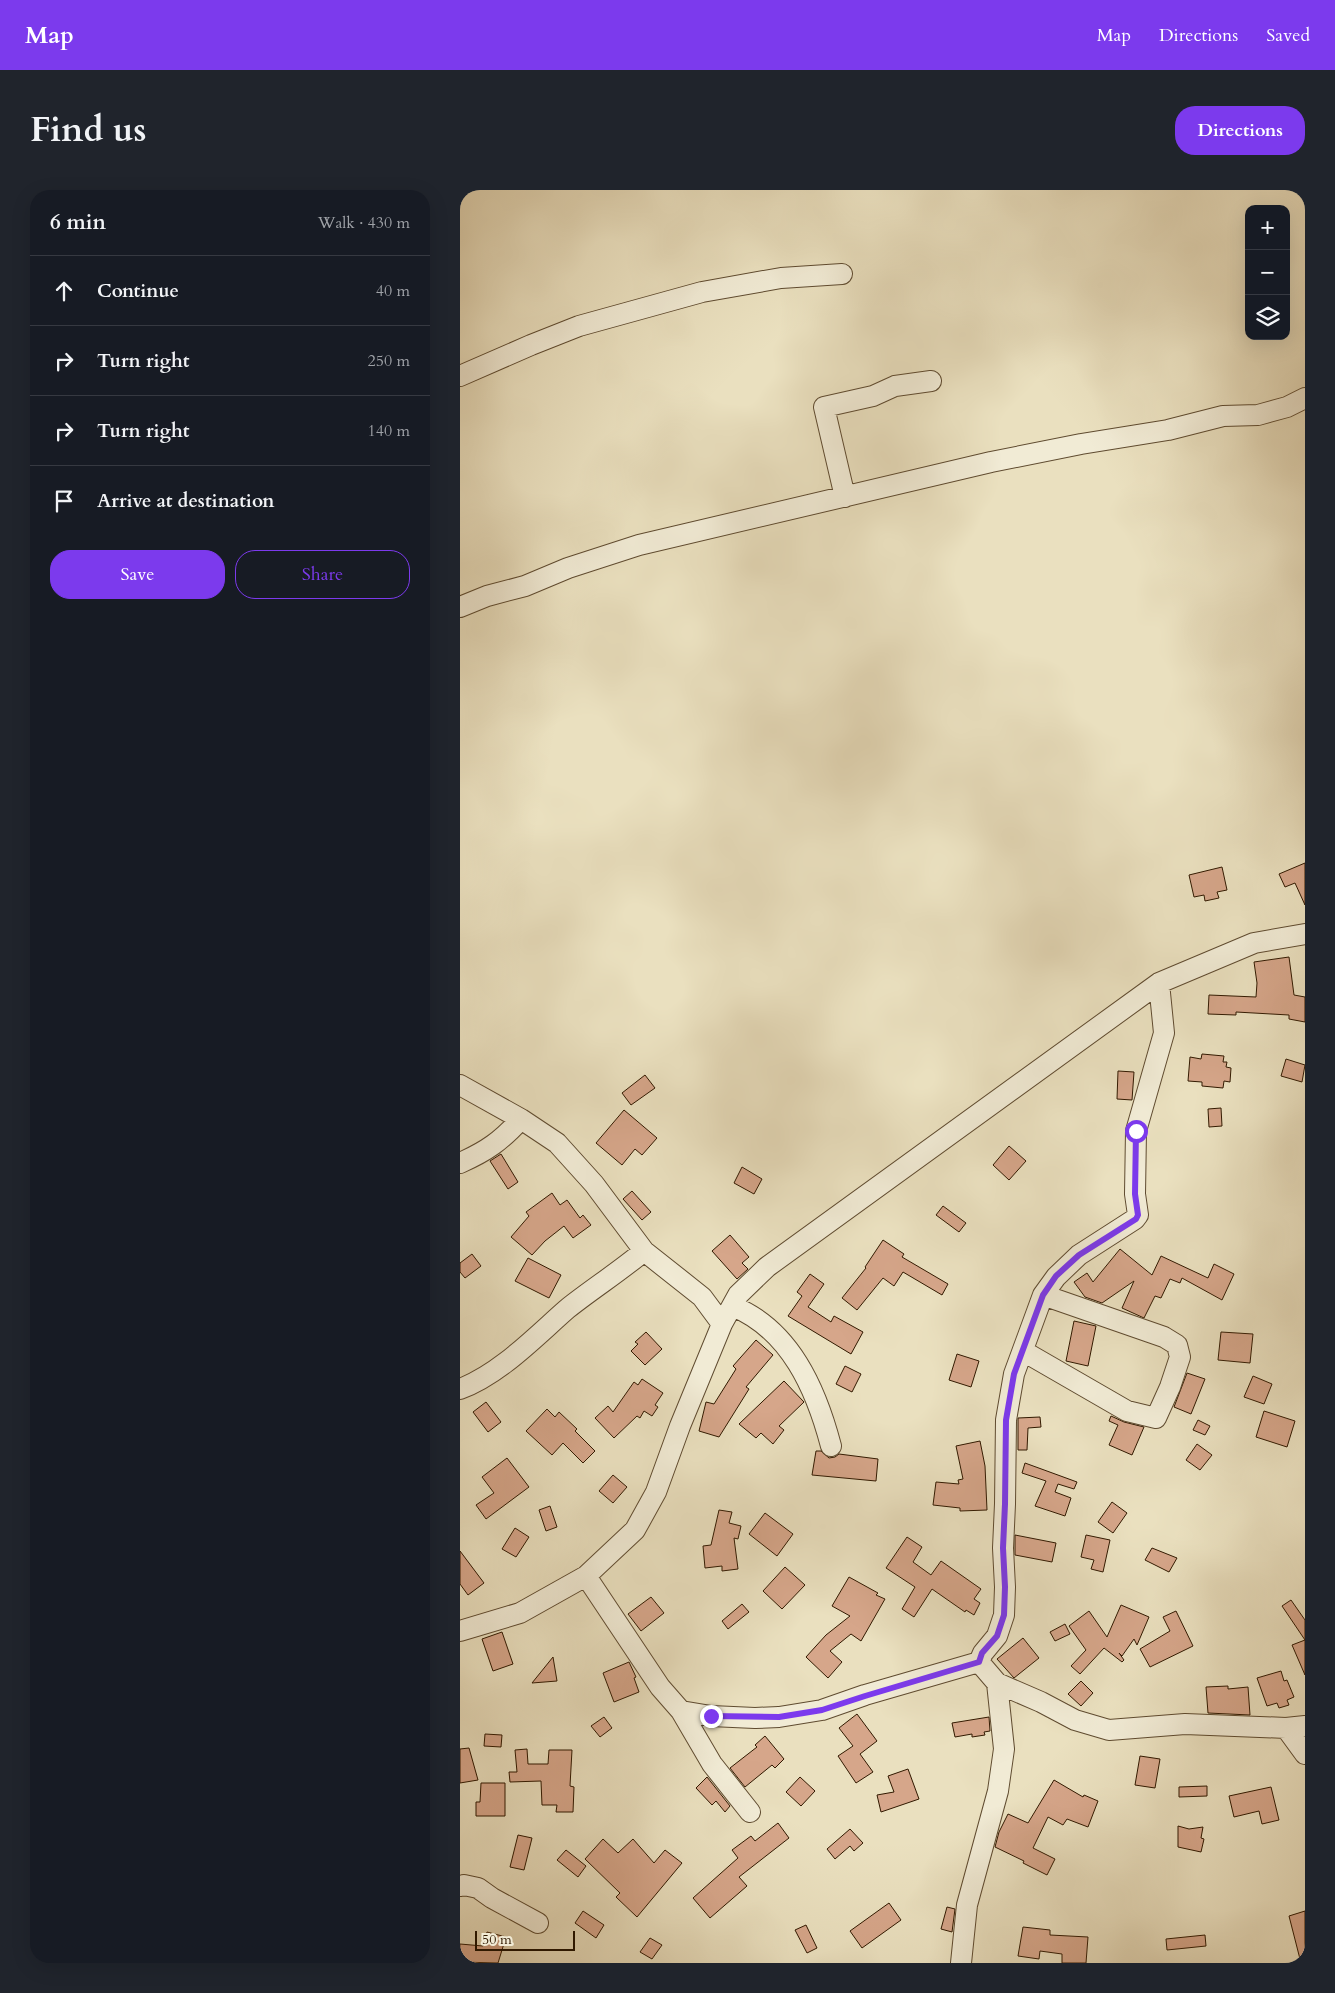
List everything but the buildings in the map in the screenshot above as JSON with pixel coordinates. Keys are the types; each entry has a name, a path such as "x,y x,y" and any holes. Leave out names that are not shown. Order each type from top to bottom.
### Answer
{"street":[{"path":"460,376 579,326 702,292 781,278 842,274"},
{"path":"846,496 824,407 873,396 894,386 931,381"},
{"path":"460,607 487,596 525,586 568,568 639,545 992,462 1081,444 1168,430 1223,416 1258,415 1286,407 1305,398"},
{"path":"460,1631 520,1614 586,1576 635,1530 656,1492 680,1426 722,1324 738,1295 767,1267 1159,983 1254,943 1305,934"},
{"path":"979,1662 982,1653 997,1636 1004,1615 1003,1548 1006,1420 1014,1374 1043,1295 1056,1276 1079,1255 1136,1219 1138,1215 1135,1194 1136,1131 1164,1033 1164,1015 1159,983"},
{"path":"460,1085 521,1119 557,1143 594,1184 644,1251 702,1297 722,1324"},
{"path":"460,1163 480,1154 503,1139 521,1119"},
{"path":"460,1389 472,1385 514,1355 597,1286 644,1251"},
{"path":"1023,1351 1128,1410 1148,1418 1156,1418 1170,1387 1180,1357 1177,1345 1164,1337 1043,1295"},
{"path":"732,1306 747,1312 786,1346 812,1389 831,1446"},
{"path":"586,1576 660,1687 681,1710 712,1764 750,1812"},
{"path":"979,1662 997,1683 1041,1702 1075,1720 1109,1730 1185,1724 1295,1727 1305,1754"},
{"path":"681,1710 711,1716 779,1717 822,1710 979,1662"},
{"path":"961,1963 968,1905 998,1791 1004,1749 997,1683"},
{"path":"460,1886 478,1888 492,1898 538,1923"}],"route":[{"path":"711,1716 779,1717 822,1710 979,1662 982,1653 997,1636 1004,1615 1003,1548 1006,1420 1014,1374 1043,1295 1056,1276 1079,1255 1136,1219 1138,1215 1135,1194 1136,1131"}]}
